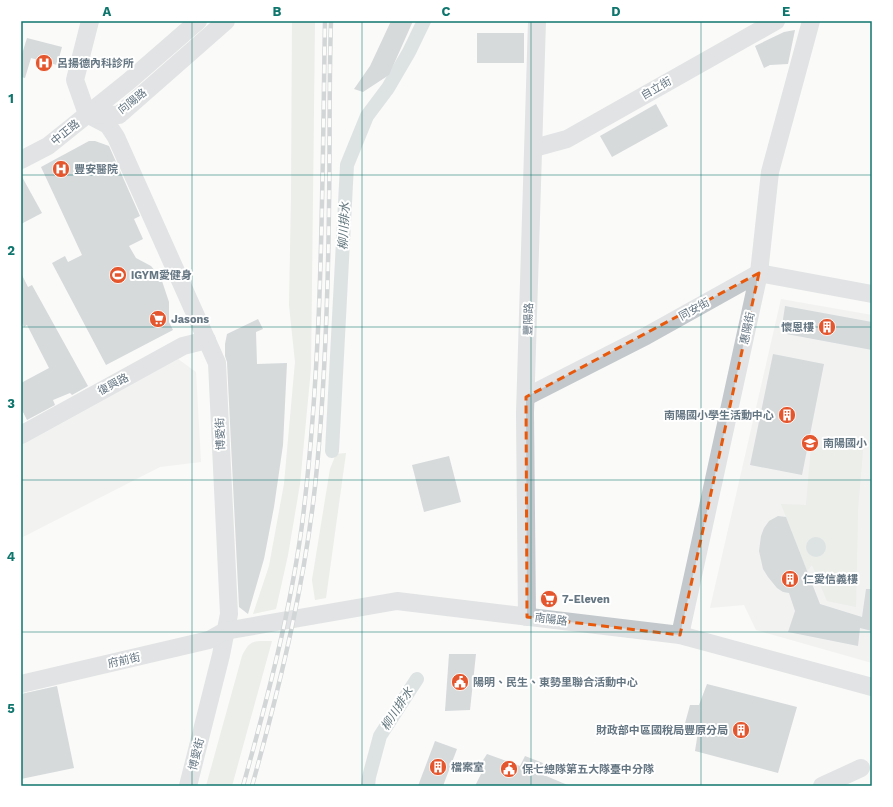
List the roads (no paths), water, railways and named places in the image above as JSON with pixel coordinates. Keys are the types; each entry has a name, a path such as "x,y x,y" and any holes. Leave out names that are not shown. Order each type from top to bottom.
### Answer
{"street":[{"name":"中正路","path":"21,160 48,146 87,114 75,80 90,21"},
{"name":"向陽路","path":"87,114 129,81 198,21"},
{"name":"向陽路","path":"87,114 119,115 226,21"},
{"name":"豐陽路","path":"526,616 526,396 537,21"},
{"name":"自立街","path":"534,148 567,139 776,21"},
{"name":"惠陽街","path":"680,635 759,273 770,172 811,21"},
{"name":"博愛街","path":"87,114 108,125 116,137 217,363 229,614 221,655 188,786"},
{"path":"759,273 872,294"},
{"name":"同安街","path":"526,396 646,336 759,273"},
{"name":"復興路","path":"21,435 183,346 207,340"},
{"name":"南陽路","path":"225,631 397,601 680,635 872,687"},
{"name":"府前街","path":"21,684 209,640 225,631"},
{"path":"822,786 861,768"}],"waterway":[{"name":"柳川排水","path":"332,451 347,165 367,116 388,88 409,52 424,21"},
{"name":"柳川排水","path":"368,786 380,736 417,679"}],"railway":[{"path":"243,786 269,689 291,591 302,525 309,462 318,336 325,21"},
{"path":"252,786 292,628 313,507 322,402 327,305 331,21"}],"place":[{"name":"呂揚德內科診所","path":"44,63"},
{"name":"豐安醫院","path":"61,169"},
{"name":"iGYM愛健身","path":"118,275"},
{"name":"Jasons","path":"158,319"},
{"name":"懷恩樓","path":"827,327"},
{"name":"南陽國小學生活動中心","path":"787,415"},
{"name":"南陽國小","path":"810,443"},
{"name":"仁愛信義樓","path":"790,579"},
{"name":"7-Eleven","path":"549,599"},
{"name":"陽明、民生、東勢里聯合活動中心","path":"460,682"},
{"name":"財政部中區國稅局豐原分局","path":"741,730"},
{"name":"檔案室","path":"438,767"},
{"name":"保七總隊第五大隊臺中分隊","path":"509,769"}]}
